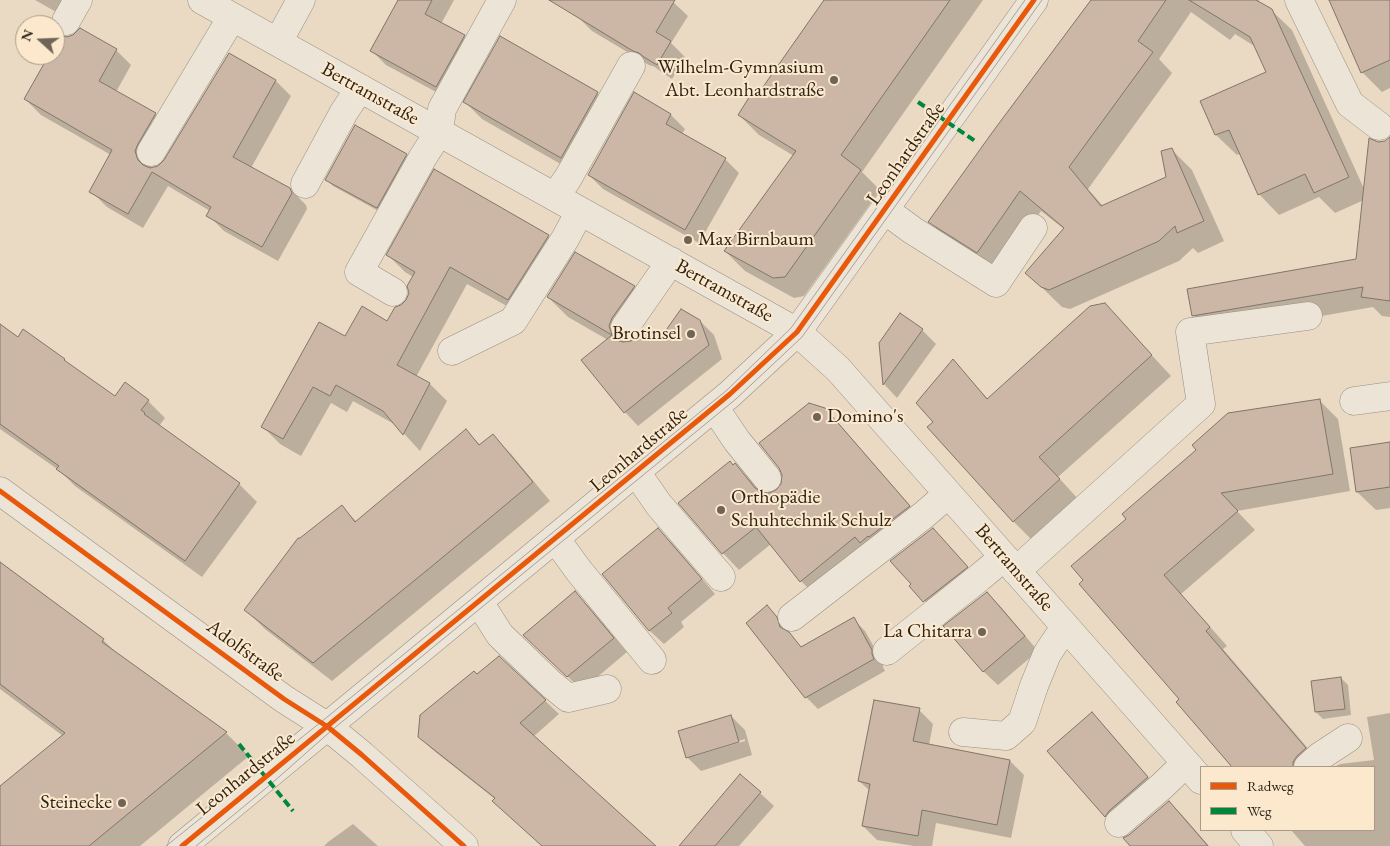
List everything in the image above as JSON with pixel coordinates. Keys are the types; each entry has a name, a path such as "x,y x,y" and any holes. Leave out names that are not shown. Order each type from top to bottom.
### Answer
{"street":[{"name":"Bertramstraße","path":"202,0 797,332 838,368 1193,772"},
{"path":"278,42 301,0"},
{"path":"393,292 359,272 422,157 428,126 482,0"},
{"path":"428,126 442,109 502,0"},
{"name":"Leonhardstraße","path":"182,846 714,407 797,332 1034,0"},
{"path":"1298,0 1350,104 1379,126"},
{"path":"151,152 232,17"},
{"path":"555,197 568,178 631,66"},
{"path":"297,179 328,102 352,83"},
{"path":"452,351 513,321 565,239 580,210"},
{"path":"884,210 996,283 1033,228"},
{"path":"625,327 671,261"},
{"path":"887,651 980,577 1010,564 1201,404 1190,332 1308,316"},
{"path":"1354,401 1390,396"},
{"path":"714,407 737,441 767,478"},
{"path":"636,472 659,506 721,577"},
{"name":"Adolfstraße","path":"0,491 284,699 328,727 464,846"},
{"path":"792,617 948,494"},
{"path":"555,538 652,660"},
{"path":"472,608 511,669"},
{"path":"472,608 550,684 568,698 607,689"},
{"path":"963,732 1006,736 1022,722 1046,654 1065,627"},
{"path":"1309,766 1319,757 1348,738"},
{"path":"1119,823 1162,786 1193,772"},
{"path":"1246,831 1259,846"}],"building":[{"path":"398,0 432,0 425,14 465,35 436,87 370,51"},
{"path":"549,0 675,0 656,32 671,41 657,65"},
{"path":"824,0 950,0 841,155 861,170 785,277 773,278 724,251 796,151 738,115 753,91 758,94"},
{"path":"1091,0 1166,0 1138,41 1153,52 1069,167 1101,206 1166,177 1161,151 1172,148 1204,221 1177,233 1175,226 1159,241 1049,290 1041,287 1025,273 1064,228 1020,191 977,253 928,222"},
{"path":"1189,0 1256,0 1272,9 1349,177 1314,193 1305,174 1258,195 1229,130 1215,135 1200,101 1266,72 1250,37"},
{"path":"1329,0 1390,0 1390,60 1361,73"},
{"path":"80,28 117,49 99,81 156,113 135,151 138,160 150,168 158,166 164,160 229,53 276,80 233,157 290,188 292,193 262,247 206,216 211,207 152,172 128,214 89,192 112,150 24,99 43,65 65,65 65,36 73,35"},
{"path":"500,36 598,92 561,158 463,102"},
{"path":"634,92 671,114 666,124 726,158 685,230 588,175"},
{"path":"355,125 407,154 377,208 325,180"},
{"path":"1390,137 1390,301 1361,297 1363,287 1192,316 1187,289 1356,259 1369,138 1378,142 1385,141"},
{"path":"434,169 549,235 508,300 450,267 397,365 430,383 403,435 383,411 336,385 330,396 313,387 283,439 261,427 319,322 345,336 362,306 387,321 395,307 401,305 406,300 409,293 407,286 415,272 386,255"},
{"path":"575,252 635,286 612,318 609,326 612,335 547,297"},
{"path":"1105,303 1152,355 1039,457 1060,479 1013,522 927,427 933,422 916,403 953,359 987,399 1090,306"},
{"path":"681,309 700,320 709,345 624,413 581,360 612,335 616,340 623,342 631,341 642,329 659,340"},
{"path":"900,313 923,329 883,385 879,343"},
{"path":"0,324 18,337 23,329 115,396 125,382 149,400 141,410 144,414 240,483 185,561 56,469 59,466 0,424"},
{"path":"1320,399 1333,474 1221,493 1238,511 1164,575 1210,627 1206,631 1306,748 1297,756 1293,766 1231,766 1176,702 1179,699 1079,584 1083,580 1071,566 1126,519 1122,514 1196,450 1192,445 1228,413"},
{"path":"809,403 825,408 910,506 860,543 855,537 800,582 756,527 722,554 678,503 730,461 733,465 735,463 755,488 761,492 769,493 776,490 781,484 782,475 779,468 759,443"},
{"path":"466,429 479,445 493,434 533,482 313,663 244,610 298,538 342,505 355,522"},
{"path":"1390,442 1390,487 1356,492 1350,448"},
{"path":"658,528 702,579 668,608 672,613 649,631 602,574"},
{"path":"933,528 968,567 923,602 909,586 911,584 890,561"},
{"path":"0,562 104,639 102,642 227,732 89,846 0,846 0,786 65,733 0,684"},
{"path":"575,591 614,638 567,677 523,635"},
{"path":"987,592 1025,636 983,672 943,626"},
{"path":"767,605 777,617 780,627 789,632 801,647 854,617 872,650 874,659 805,698 746,623"},
{"path":"499,656 546,700 520,723 656,846 542,846 492,801 495,798 418,737 420,715 474,671 477,674"},
{"path":"1341,677 1345,709 1315,712 1311,681"},
{"path":"874,700 920,708 913,741 1010,760 997,825 922,810 918,836 862,826 870,784 858,781"},
{"path":"1092,712 1148,777 1109,811 1105,817 1047,751"},
{"path":"731,715 739,742 686,758 678,731"},
{"path":"740,774 761,792 715,846 679,846"},
{"path":"1169,801 1208,846 1130,846 1123,838"}],"tram line":[{"path":"166,846 321,722 727,390 791,328 1025,0"},
{"path":"196,846 332,730 736,399 802,337 1042,0"}],"marked path":[{"path":"918,102 975,141"},
{"path":"239,744 293,811"}],"cycle path":[{"path":"182,846 730,394 797,332 1034,0"},
{"path":"0,491 284,699 328,727 464,846"}],"place":[{"name":"Wilhelm-Gymnasium Abt. Leonhardstraße","path":"834,80"},
{"name":"Max Birnbaum","path":"688,240"},
{"name":"Brotinsel","path":"691,334"},
{"name":"Domino's","path":"817,417"},
{"name":"Orthopädie Schuhtechnik Schulz","path":"721,510"},
{"name":"La Chitarra","path":"982,632"},
{"name":"Steinecke","path":"122,803"}]}
